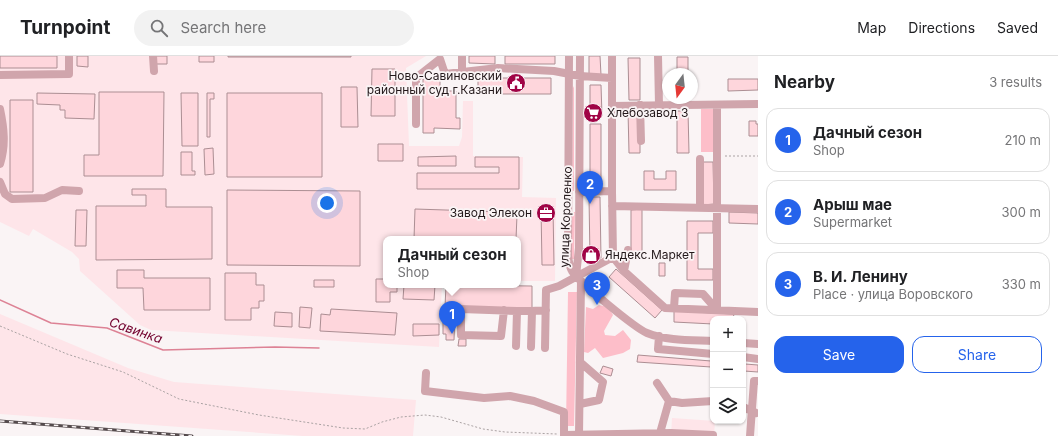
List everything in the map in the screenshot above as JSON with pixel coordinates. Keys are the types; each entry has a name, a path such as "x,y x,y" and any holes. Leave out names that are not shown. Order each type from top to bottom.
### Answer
{"street":[{"path":"0,75 69,74 69,56"},
{"path":"153,56 154,71"},
{"path":"462,56 462,73"},
{"name":"улица Короленко","path":"569,56 568,256 571,270 579,279"},
{"name":"улица Короленко","path":"579,279 580,56"},
{"path":"612,56 613,257 624,271 665,308 717,310 743,316 758,312"},
{"path":"658,56 658,105"},
{"path":"416,124 416,78 440,59 445,74 498,68 570,73 580,76 612,78"},
{"path":"612,106 758,104"},
{"path":"717,105 717,310"},
{"path":"640,106 641,141"},
{"path":"0,109 4,128 4,150 0,164"},
{"path":"700,159 700,208"},
{"path":"0,182 5,194 12,199 45,198 62,190 79,191"},
{"path":"569,198 612,190"},
{"path":"612,206 758,209"},
{"path":"624,271 628,250"},
{"path":"545,348 546,290 579,279 613,257"},
{"path":"579,279 636,326 647,333 673,339 710,341"},
{"path":"579,279 579,435"},
{"path":"674,308 674,293 703,294 717,310"},
{"path":"504,310 502,336 460,335 461,309 504,310 517,311 546,310"},
{"path":"516,346 517,311"},
{"path":"531,347 532,311"},
{"path":"659,336 658,349 710,354"},
{"path":"746,343 758,344"},
{"path":"746,357 758,358"},
{"path":"580,362 603,382 599,400 580,404"},
{"path":"426,373 425,391 484,398 510,396 534,401 564,412 564,435 660,433 713,435"},
{"path":"750,436 756,412 754,381 758,381"},
{"path":"657,382 669,401 660,433"},
{"path":"669,401 691,403 710,401"},
{"path":"746,408 756,412"}],"path":[{"path":"717,156 758,156"},
{"path":"0,326 67,354 123,372 179,399 259,415 343,428 365,429 382,422 401,417 425,415 442,417 483,429 505,432 564,435"}],"shaded area":[{"path":"0,56 426,56 406,68 409,146 459,146 462,137 463,101 473,101 473,156 523,157 522,197 556,198 555,281 521,281 521,236 383,236 383,288 442,288 439,347 151,330 140,325 80,271 79,259 72,252 33,229 29,236 0,222"},
{"path":"574,86 574,191 572,191 573,88"},
{"path":"701,109 716,109 716,152 701,152"},
{"path":"572,212 575,212 574,259 572,259"},
{"path":"568,292 577,292 574,426 566,426"},
{"path":"599,305 608,307 613,315 604,331 605,335 615,336 623,330 631,340 630,349 623,353 603,358 595,348 588,353 584,352 586,307 593,309"},
{"path":"0,314 128,368 174,382 416,400 413,436 303,436 0,414"},
{"path":"672,418 710,421 710,424 715,424 714,436 671,436"}],"building":[{"path":"0,56 57,56 57,68 0,68"},
{"path":"77,56 88,56 88,67 77,66"},
{"path":"155,56 167,56 167,64 155,64"},
{"path":"199,56 214,56 214,62 199,62"},
{"path":"351,56 351,57 228,57"},
{"path":"469,56 495,56 495,64 469,63"},
{"path":"505,56 555,56 555,64 505,64"},
{"path":"589,56 600,56 601,75 589,75"},
{"path":"677,57 688,57 688,68 677,68"},
{"path":"628,58 640,58 640,100 629,100"},
{"path":"372,69 395,69 395,116 371,116"},
{"path":"478,78 551,78 551,94 478,94"},
{"path":"423,79 440,79 440,91 456,91 456,118 460,118 460,129 434,128 434,133 423,133"},
{"path":"728,79 758,79 758,90 728,91"},
{"path":"590,85 601,85 602,116 590,116"},
{"path":"341,87 357,87 358,127 341,127"},
{"path":"99,92 164,92 163,176 84,176 84,155 99,155"},
{"path":"37,93 95,94 94,119 65,118 65,110 60,110 60,105 37,104"},
{"path":"181,93 198,93 198,146 182,146"},
{"path":"207,93 214,93 214,99 210,99 210,137 207,137"},
{"path":"227,93 322,93 322,177 227,177"},
{"path":"10,100 33,100 33,192 10,192"},
{"path":"628,111 640,111 640,153 629,153"},
{"path":"677,111 688,111 689,153 677,153"},
{"path":"749,121 756,121 756,124 758,124 758,136 749,136"},
{"path":"590,124 601,124 601,184 590,184"},
{"path":"378,144 403,144 403,161 378,161"},
{"path":"213,148 214,174 205,175 204,149"},
{"path":"181,152 192,152 192,171 195,171 195,175 181,175"},
{"path":"456,156 456,166 418,166 418,157"},
{"path":"475,157 519,157 519,189 417,189 417,173 499,173 499,167 475,167"},
{"path":"702,162 713,162 714,204 702,205"},
{"path":"644,171 654,171 654,179 666,179 666,171 676,171 676,190 644,190"},
{"path":"132,189 166,189 166,207 212,207 212,259 96,260 96,206 146,206 146,195 132,195"},
{"path":"227,190 360,191 360,266 227,265"},
{"path":"589,197 600,197 601,258 590,258"},
{"path":"541,208 553,208 554,265 542,265"},
{"path":"415,209 506,212 506,215 517,215 516,236 414,236"},
{"path":"642,209 642,251 631,252 631,210"},
{"path":"76,210 87,210 86,246 75,246"},
{"path":"729,212 758,213 758,224 729,223"},
{"path":"687,221 713,221 713,233 698,233 698,269 713,269 713,280 687,280"},
{"path":"659,263 665,263 665,276 659,276"},
{"path":"616,269 662,310 655,318 609,277"},
{"path":"117,270 144,270 144,278 210,278 210,310 144,310 143,288 117,288"},
{"path":"225,273 256,273 256,285 264,285 264,301 259,301 259,308 251,308 251,320 225,320"},
{"path":"376,279 383,279 383,288 397,288 397,292 390,292 390,302 376,302"},
{"path":"314,280 334,280 334,287 314,287"},
{"path":"521,286 532,286 532,309 445,307 446,288 521,288"},
{"path":"404,288 435,288 434,300 403,299"},
{"path":"300,307 312,308 310,328 299,327"},
{"path":"331,309 397,313 395,335 320,331 321,314 330,315"},
{"path":"443,311 455,312 454,340 446,340 446,334 443,334"},
{"path":"674,311 734,314 734,316 710,316 710,324 674,322"},
{"path":"275,312 292,313 292,327 274,326"},
{"path":"413,324 439,324 439,335 413,336"},
{"path":"459,339 466,339 466,346 458,346"},
{"path":"638,355 710,361 710,367 637,362"},
{"path":"746,364 758,365 758,372 746,371"},
{"path":"603,366 613,369 611,376 600,373"}],"waterway":[{"name":"Савинка","path":"0,300 51,323 107,328 163,350 275,347 319,348"}],"railway":[{"path":"0,421 192,436"}],"place":[{"name":"Ново-Савиновский районный суд г.Казани","path":"516,83"},
{"name":"Хлебозавод 3","path":"593,113"},
{"name":"Арыш мае","path":"590,204"},
{"name":"Завод Элекон","path":"546,213"},
{"name":"Яндекс.Маркет","path":"591,255"},
{"name":"В. И. Ленину","path":"597,305"},
{"name":"Дачный сезон","path":"452,334"}]}
